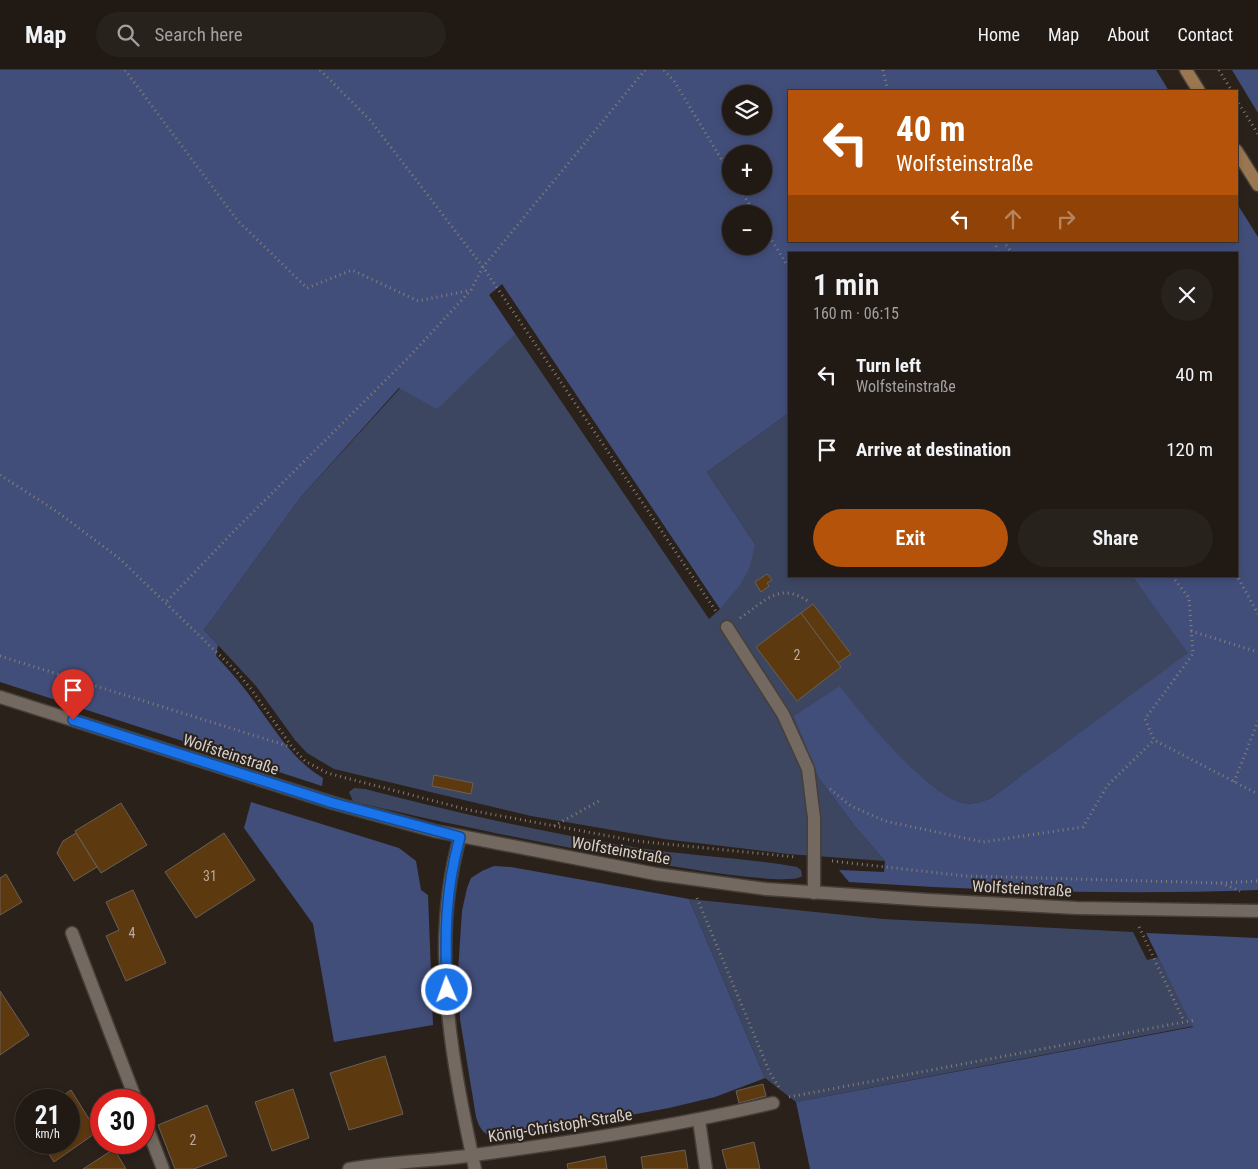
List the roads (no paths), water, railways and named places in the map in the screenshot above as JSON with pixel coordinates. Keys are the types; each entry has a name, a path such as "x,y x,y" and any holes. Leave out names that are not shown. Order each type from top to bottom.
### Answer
{"main road":[{"path":"1186,70 1198,90"},
{"path":"1238,153 1258,185"}],"street":[{"path":"727,627 783,714 808,769 814,818 814,893"},
{"name":"Wolfsteinstraße","path":"0,697 333,803 460,837 689,879 814,893 1129,908 1258,911"},
{"path":"460,837 449,880 445,941 449,1022 476,1169"},
{"path":"72,933 132,1089"},
{"name":"König-Christoph-Straße","path":"349,1169 472,1155 699,1120 773,1103"},
{"path":"699,1120 706,1169"},
{"path":"155,1148 163,1169"}]}
